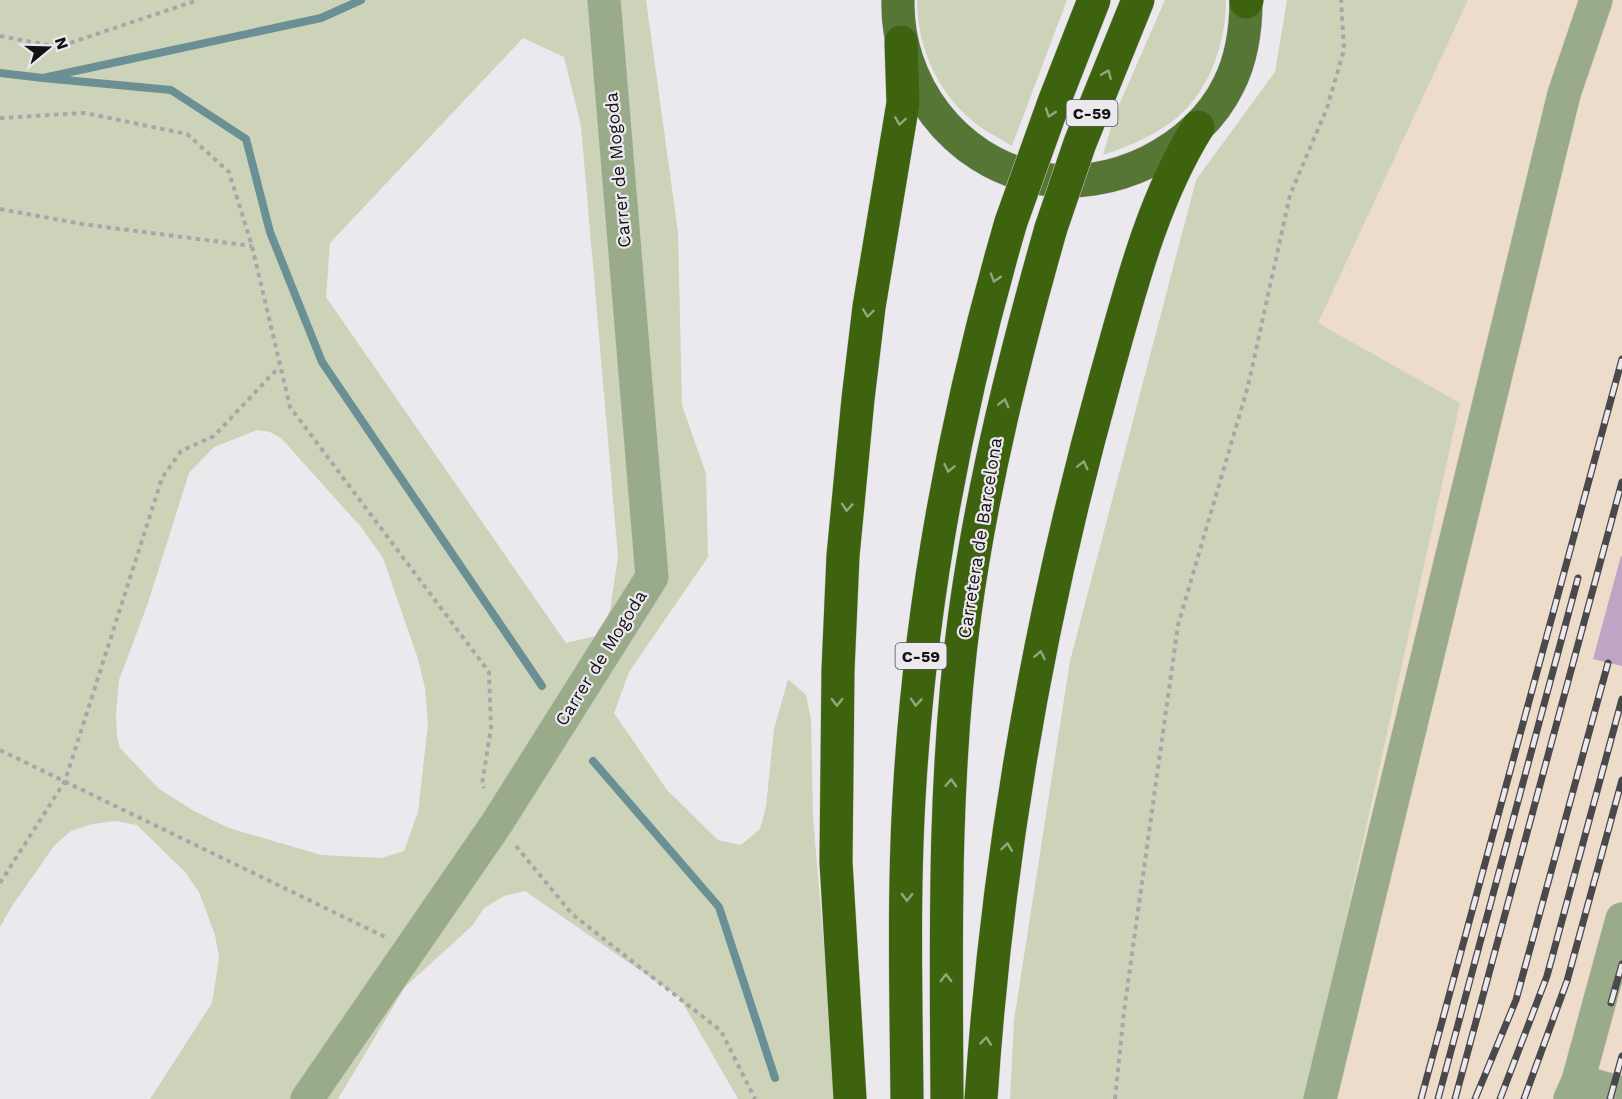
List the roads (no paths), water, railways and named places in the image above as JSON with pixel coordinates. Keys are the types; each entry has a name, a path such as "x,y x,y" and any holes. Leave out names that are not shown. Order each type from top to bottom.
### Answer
{"highway":[{"name":"C-59","path":"907,1099 906,957 910,784 928,591 944,491 964,396 1011,222 1094,0"},
{"name":"Carretera de Barcelona","path":"947,1099 950,801 965,614 999,424 1051,228 1084,133 1138,0"},
{"path":"850,1099 837,873 838,669 843,556 869,307 903,103 901,42"},
{"path":"981,1099 1011,819 1034,683 1050,606 1096,412 1146,242 1162,195 1198,127"}],"main road":[{"path":"898,0 901,42 915,84 945,126 983,156 1006,168 1038,179 1073,181 1122,172 1163,154 1198,127 1215,108 1237,66 1246,22 1247,1"}],"street":[{"name":"Carrer de Mogoda","path":"307,1099 497,823 652,577 604,0"},
{"path":"1320,1099 1564,94 1596,0"},
{"path":"1622,919 1574,1090 1622,1094"}],"waterway":[{"path":"0,73 43,78 321,18 361,0"},
{"path":"43,78 171,90 246,139 270,232 322,362 542,686"},
{"path":"593,761 719,907 775,1078"}],"railway":[{"path":"1421,1099 1622,359"},
{"path":"1455,1099 1622,482"},
{"path":"1438,1099 1578,578"},
{"path":"1475,1099 1516,1000 1608,663"},
{"path":"1500,1099 1547,976 1622,699"},
{"path":"1524,1099 1567,981 1622,780"},
{"path":"1611,1003 1622,964"},
{"path":"1610,1099 1622,1056"}]}
